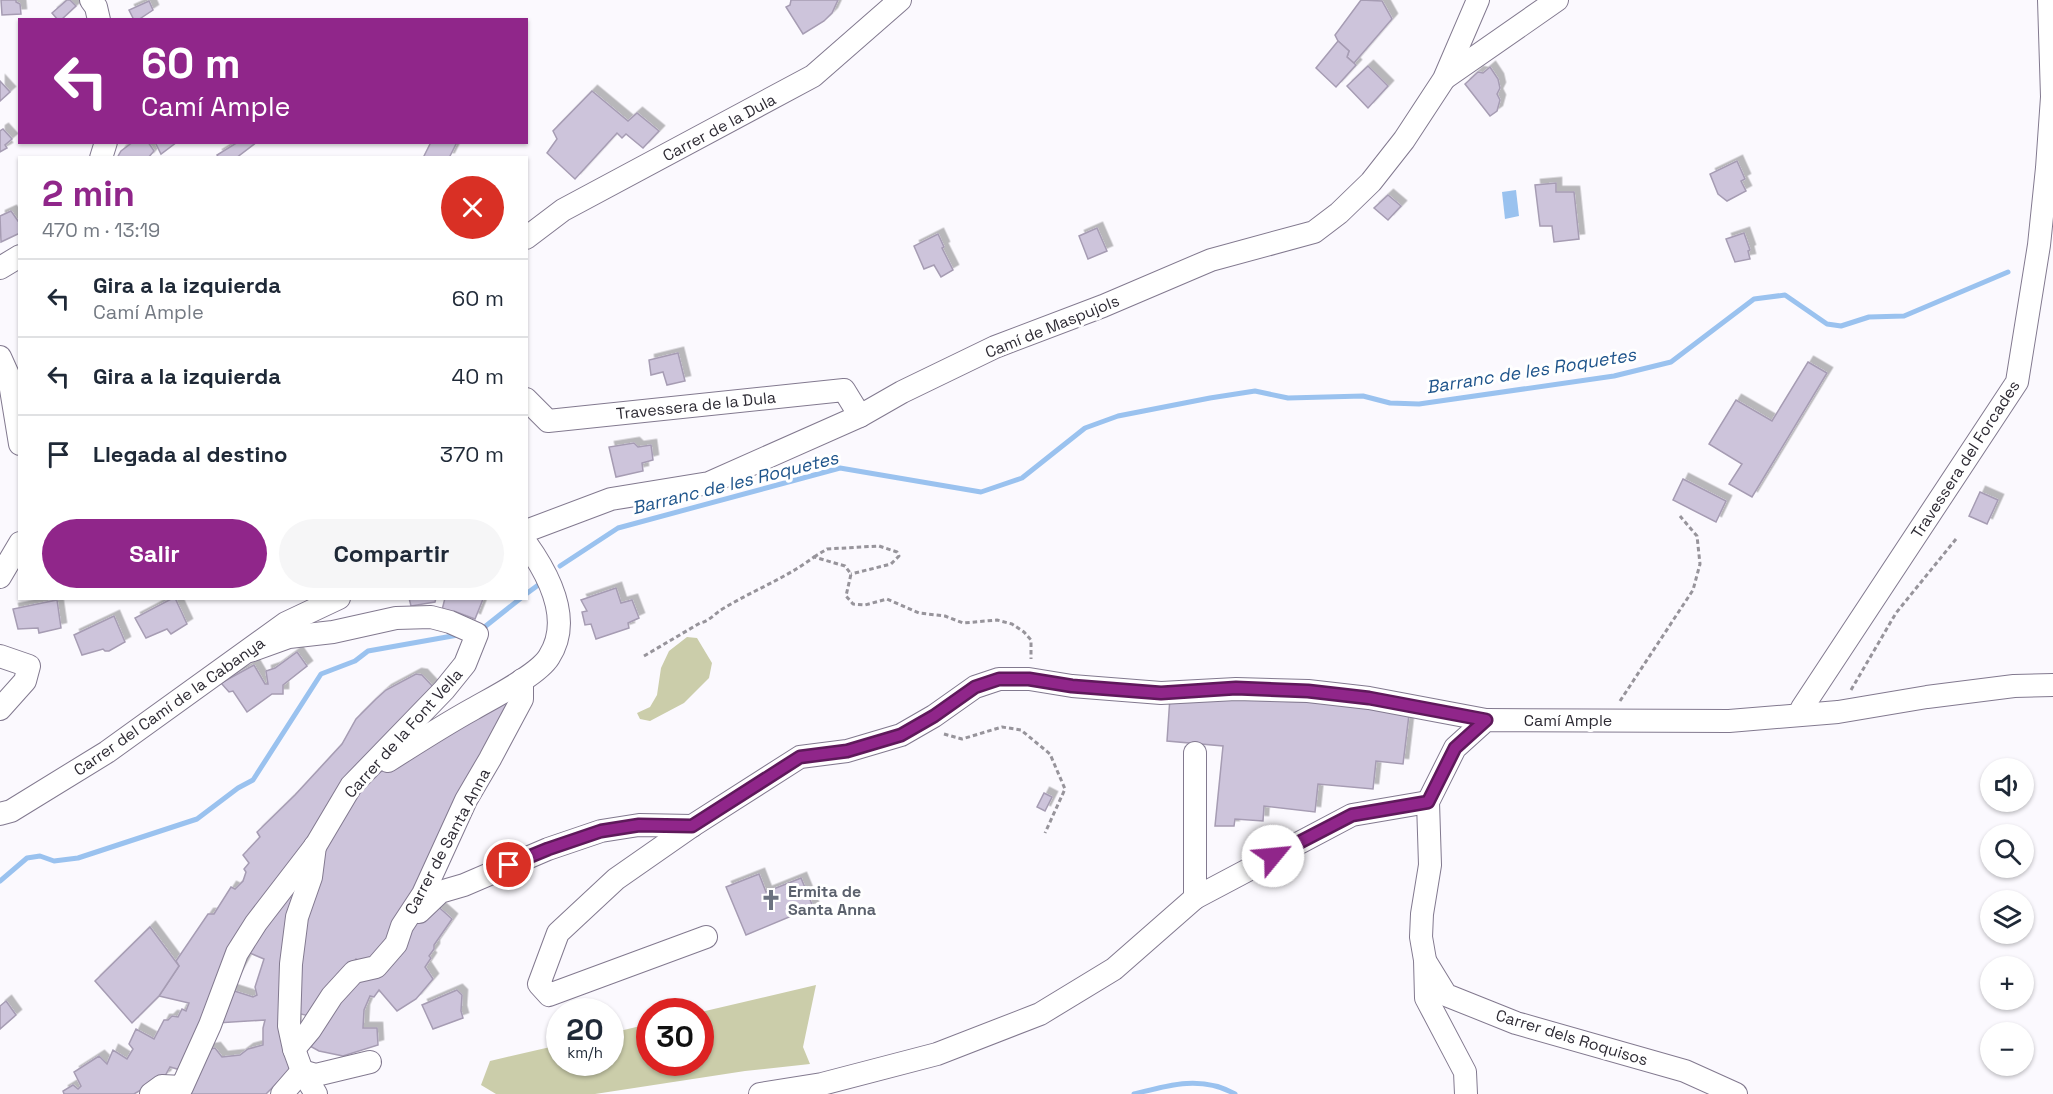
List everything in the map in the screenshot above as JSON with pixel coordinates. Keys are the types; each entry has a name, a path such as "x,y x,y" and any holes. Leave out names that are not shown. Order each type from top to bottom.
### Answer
{"street":[{"path":"91,0 96,7 99,18"},
{"name":"Carrer de la Dula","path":"528,236 563,210 813,76 900,0"},
{"name":"Camí de Maspujols","path":"528,530 611,499 709,483 860,416 902,392 995,347 1103,306 1210,260 1314,232 1339,213 1371,182 1404,140 1444,79 1478,0"},
{"path":"1444,79 1557,0"},
{"name":"Travessera del Forcades","path":"1802,708 2018,382 2039,245 2048,157 2052,97 2049,0"},
{"path":"0,268 18,256"},
{"path":"0,357 9,377 18,432"},
{"name":"Travessera de la Dula","path":"528,401 548,421 844,390 860,416"},
{"path":"0,578 18,546"},
{"path":"351,786 424,737 522,680 549,658 560,628 556,598 539,561 528,546"},
{"name":"Carrer del Camí de la Cabanya","path":"0,814 11,811 107,752 286,623 335,600"},
{"name":"Carrer de la Font Vella","path":"250,651 290,637 333,632 396,618 431,617 450,622 477,634 465,664 444,690 351,786 316,845"},
{"path":"0,656 28,666 26,681 0,710"},
{"name":"Camí Ample","path":"706,937 549,995 539,984 558,933 616,879 692,826 800,757 847,751 901,735 934,716 975,687 999,679 1029,679 1072,686 1161,693 1236,688 1308,691 1369,698 1486,720 1730,721 1838,712 1927,697 2014,686 2053,685"},
{"name":"Carrer de Santa Anna","path":"294,1050 332,996 354,972 376,967 396,944 402,926 423,894 466,800 522,699 522,680"},
{"path":"1466,1094 1465,1072 1426,998 1425,960 1421,937 1430,865 1428,802 1455,748 1486,720"},
{"path":"1195,753 1195,898"},
{"path":"760,1094 822,1084 937,1054 1040,1014 1114,969 1195,898 1352,815 1428,802"},
{"path":"398,938 440,892 465,885 548,849 601,831 630,826 692,826"},
{"path":"316,845 311,877 297,917 291,964 290,1026 294,1050 302,1071 316,1094"},
{"path":"151,1094 162,1086 182,1087 210,1025 237,953 256,923 316,845"},
{"name":"Carrer dels Roquisos","path":"1425,960 1446,995 1516,1023 1685,1071 1736,1094"},
{"path":"302,1071 316,1075 370,1062"},
{"path":"282,1094 302,1071"}],"path":[{"path":"1608,720 1693,590 1700,564 1697,536 1680,516"},
{"path":"1838,712 1896,613 1956,540"},
{"path":"644,656 828,549 879,546 897,552 899,556 891,564 851,574"},
{"path":"814,557 845,566 851,574 846,596 853,604 865,605 887,599 919,614 945,616 963,623 997,620 1012,624 1031,640 1029,679"},
{"path":"942,734 962,739 1002,727 1021,730 1050,754 1065,789 1045,833"}],"green space":[{"path":"687,637 697,638 712,663 709,678 684,703 650,721 640,719 637,713 650,707 657,695 661,668 669,651"},
{"path":"816,985 803,1047 810,1064 714,1076 714,1009"},
{"path":"636,1027 636,1076 712,1076 595,1094 496,1094 481,1085 490,1061 546,1048 546,1076 624,1076 624,1030"}],"water":[{"path":"1516,190 1519,216 1505,219 1502,192"}],"building":[{"path":"1,0 16,0 20,4 21,14 2,15"},
{"path":"67,0 76,6 63,18 56,18 52,13"},
{"path":"791,0 838,0 832,13 824,21 803,34 786,7 790,5"},
{"path":"1361,0 1382,1 1392,19 1354,63 1347,57 1349,51 1335,35"},
{"path":"149,1 153,10 141,18 133,18 129,10"},
{"path":"1338,41 1349,51 1347,57 1356,65 1336,87 1316,68"},
{"path":"1368,66 1388,86 1368,108 1347,86"},
{"path":"1490,67 1498,79 1500,88 1497,94 1500,100 1497,111 1490,116 1465,84 1478,72 1483,73"},
{"path":"0,81 10,92 0,101"},
{"path":"592,91 628,121 637,113 659,131 643,148 626,134 622,138 617,133 575,179 547,153 557,139 553,131"},
{"path":"3,129 12,139 5,145 7,148 0,152 0,131"},
{"path":"130,144 149,144 154,151 150,156 118,156"},
{"path":"156,144 174,144 161,154"},
{"path":"235,144 254,144 239,156 217,155"},
{"path":"430,144 456,144 450,156 424,156"},
{"path":"1737,161 1745,179 1741,181 1746,191 1727,201 1718,194 1710,174"},
{"path":"1556,183 1556,192 1574,192 1579,239 1554,242 1552,226 1540,226 1535,185"},
{"path":"1388,195 1401,206 1388,220 1374,208"},
{"path":"11,211 18,221 18,234 1,242 0,216"},
{"path":"1097,228 1107,251 1088,259 1079,236"},
{"path":"1744,233 1750,250 1748,251 1750,259 1735,262 1726,239"},
{"path":"938,234 953,270 941,277 934,265 924,269 914,246"},
{"path":"678,353 685,381 667,385 663,372 651,375 649,360"},
{"path":"1808,362 1827,373 1752,497 1729,484 1742,464 1709,444 1736,400 1772,421"},
{"path":"634,443 638,447 651,445 653,460 642,463 643,471 616,477 609,447"},
{"path":"1683,479 1726,501 1716,522 1673,500"},
{"path":"1980,492 1998,500 1987,524 1969,516"},
{"path":"616,588 621,603 632,600 639,618 628,623 629,628 596,639 591,624 585,625 582,612 587,611 581,600"},
{"path":"57,600 61,628 39,633 38,628 18,629 13,609"},
{"path":"169,600 176,600 187,624 171,634 167,629 146,638 135,618"},
{"path":"410,600 436,600 435,602 411,606"},
{"path":"444,600 483,600 475,619 454,611 452,613 442,610"},
{"path":"114,616 125,642 109,651 103,649 82,655 74,635"},
{"path":"297,652 307,666 283,685 283,694 272,694 247,712 233,691 229,692 221,683 254,665 265,684 268,684 266,671 275,668"},
{"path":"416,674 422,675 435,689 329,809 184,1071 170,1067 165,1076 134,1094 64,1094 63,1091 73,1085 78,1089 81,1086 74,1072 99,1056 107,1064 113,1050 127,1059 133,1049 129,1044 136,1029 154,1039 164,1020 172,1016 178,1017 182,1009 186,1011 189,1003 159,996 179,966 176,961 208,914 214,914 231,887 235,889 243,881 246,872 244,869 249,863 243,855 260,837 257,832 342,744 356,719 376,699 386,690"},
{"path":"1170,697 1410,706 1403,764 1376,761 1373,789 1318,784 1315,812 1264,806 1263,821 1235,819 1234,826 1215,826 1223,746 1167,741"},
{"path":"504,700 509,706 402,925 369,967 356,959 314,1017 296,1013 299,943 321,847 369,780 399,759"},
{"path":"1044,793 1052,797 1045,811 1037,807"},
{"name":"Ermita de Santa Anna","path":"759,874 766,892 801,878 813,907 746,935 726,887"},
{"path":"298,876 294,916 296,1064 266,1094 183,1094 205,1050 215,1048 222,1057 240,1055 248,1049 263,1045 265,1020 217,1023 228,989 253,997 257,995 255,987 264,959 245,951"},
{"path":"433,902 452,919 434,945 429,956 431,958 425,967 433,979 416,999 397,1011 379,990 374,997 370,996 364,1010 363,1028 377,1028 378,1045 343,1056 319,1051 308,1045 351,981 400,945"},
{"path":"150,927 179,966 159,996 132,1023 95,981"},
{"path":"457,990 462,995 463,1018 433,1029 422,1005"},
{"path":"6,1001 16,1015 0,1029 0,1006"}],"waterway":[{"name":"Barranc de les Roquetes","path":"560,566 618,528 840,468 981,492 1022,478 1085,428 1118,416 1255,391 1288,398 1363,396 1390,403 1419,404 1614,376 1671,362 1754,299 1785,295 1827,324 1841,326 1869,317 1904,316 2008,272"},
{"name":"Barranc de les Roquetes","path":"528,593 541,583"},
{"name":"Barranc de les Roquetes","path":"482,629 518,600"},
{"name":"Barranc de les Roquetes","path":"0,881 27,858 40,856 54,861 78,858 197,819 238,788 253,780 321,674 355,661 368,651 458,635"},
{"path":"1134,1094 1172,1085 1198,1083 1223,1088 1235,1094"}],"place":[{"name":"Ermita de Santa Anna","path":"771,900"}],"route":[{"path":"509,865 601,831 639,825 692,826 800,757 847,751 901,735 934,716 975,687 999,679 1029,679 1072,686 1161,693 1236,688 1308,691 1369,698 1486,720 1455,748 1428,802 1352,815 1273,856"}]}
